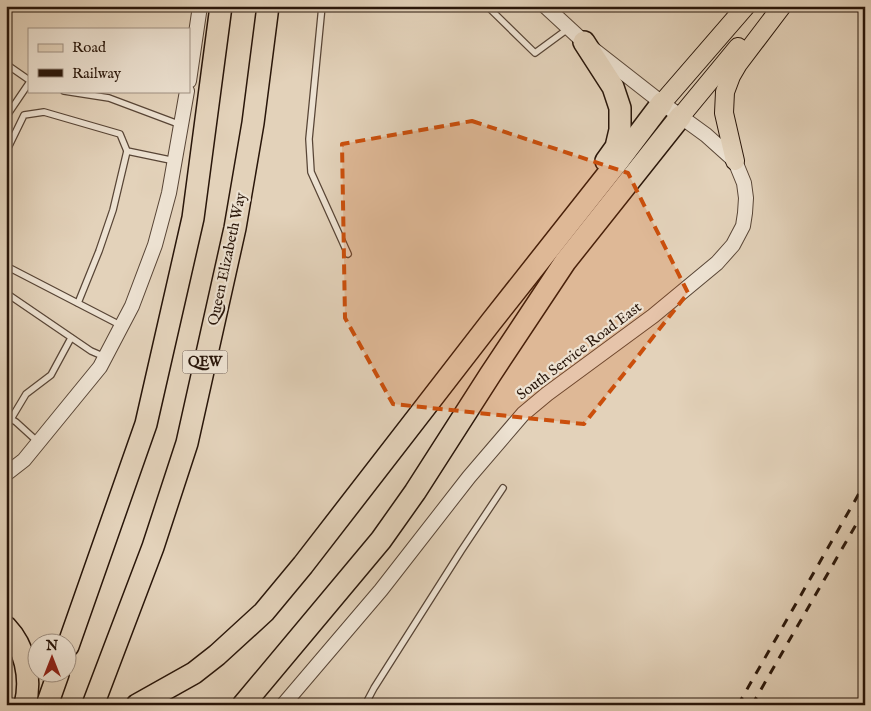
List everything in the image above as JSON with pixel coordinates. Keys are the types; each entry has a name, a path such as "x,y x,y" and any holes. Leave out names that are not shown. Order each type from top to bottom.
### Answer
{"highway":[{"name":"QEW","path":"72,634 146,424 193,218 221,6"},
{"name":"Queen Elizabeth Way","path":"94,705 153,547 187,443 235,228 253,123 268,6"},
{"path":"576,35 612,87 620,108 620,130 616,146 588,188 579,210"},
{"path":"137,705 194,673 217,655 264,612 303,565 662,103"},
{"path":"244,705 381,540 415,492 565,262 681,116"},
{"path":"6,627 20,646 23,657 28,685 25,705"},
{"path":"47,705 54,684"}],"main road":[{"path":"662,103 746,6"},
{"path":"681,116 772,6"},
{"path":"735,160 724,113 725,92 738,64 782,6"}],"street":[{"path":"190,74 200,6"},
{"name":"South Service Road East","path":"283,705 381,590 469,477 523,414 547,394 653,316 717,263 733,245 743,226 746,214 746,198 744,182 735,160 706,134 662,103 576,35 545,6"},
{"path":"8,469 24,460 100,367 132,306 156,245 169,193 187,92"}],"lane":[{"path":"322,6 309,140 311,172 348,254"},
{"path":"487,6 535,53 576,35"},
{"path":"6,64 28,81"},
{"path":"6,117 28,84"},
{"path":"70,92 108,98 181,125"},
{"path":"6,152 24,116 44,112 120,134 127,151 99,251 78,303"},
{"path":"127,151 175,161"},
{"path":"6,266 122,326"},
{"path":"6,293 91,351 105,357"},
{"path":"38,442 9,417 26,394 51,375 71,338"},
{"path":"364,705 503,488"}],"highlighted area":[{"path":"472,121 628,173 688,293 584,424 393,404 345,318 342,144"}],"railway":[{"path":"738,705 865,483"},
{"path":"752,705 865,509"}]}
